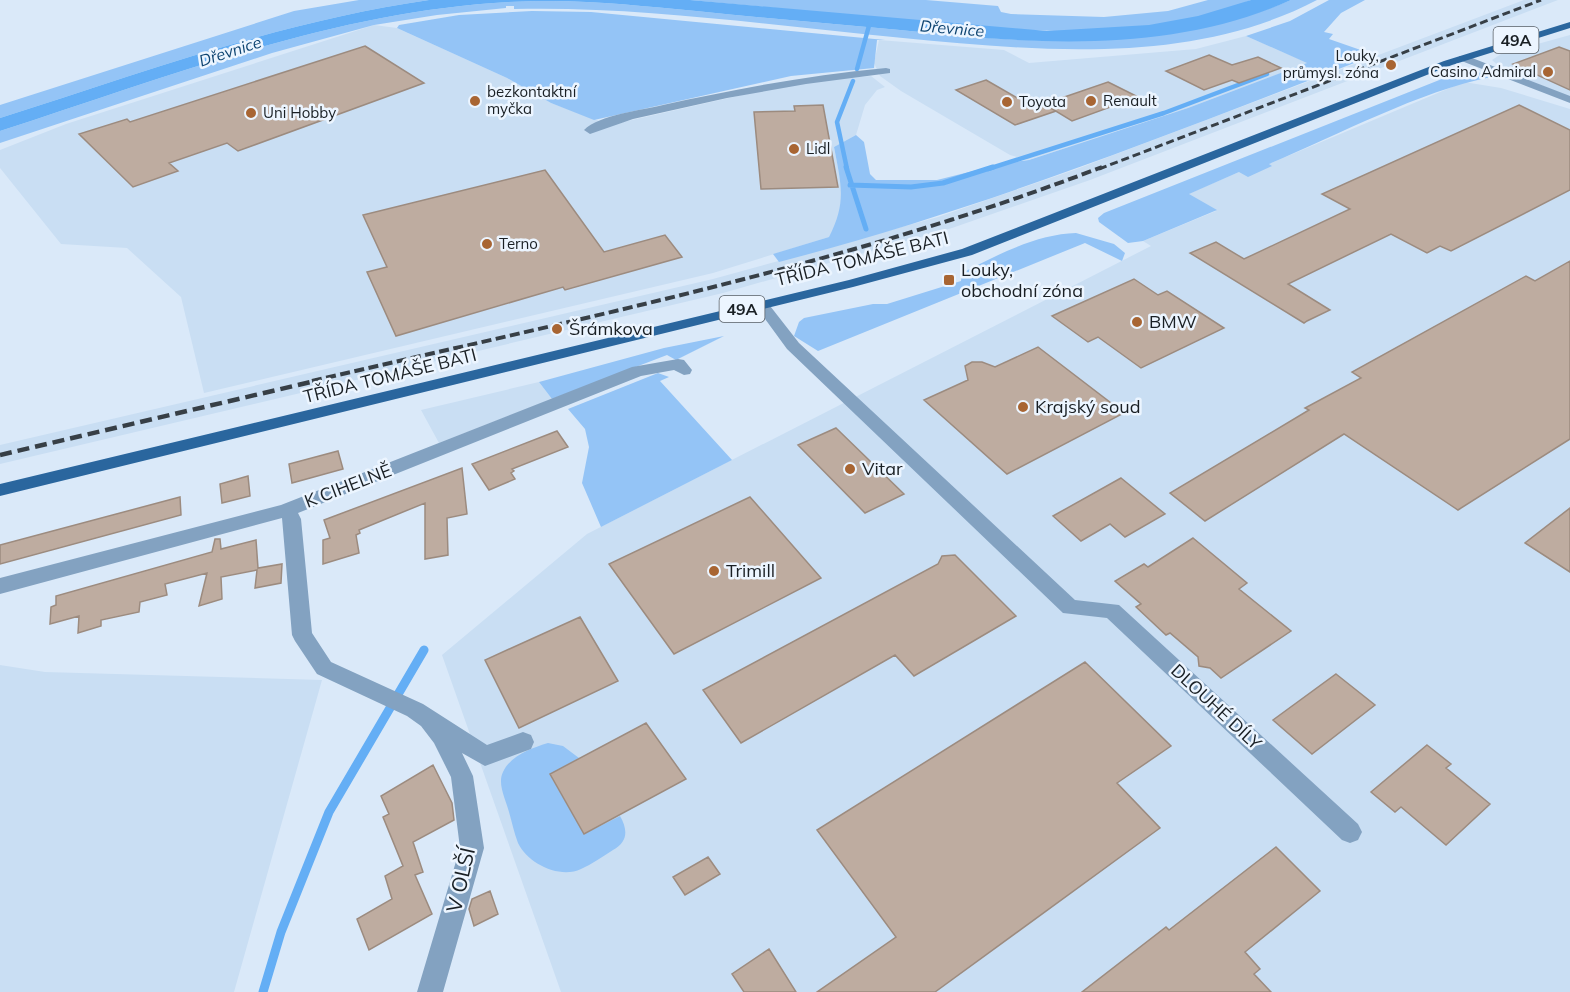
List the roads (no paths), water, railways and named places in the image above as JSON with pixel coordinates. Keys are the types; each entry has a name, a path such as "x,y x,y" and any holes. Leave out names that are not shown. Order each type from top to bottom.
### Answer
{"main road":[{"name":"TŘÍDA TOMÁŠE BATI","path":"0,490 762,305 967,252 1463,58 1570,25"}],"street":[{"path":"1463,58 1570,100"},
{"path":"590,130 621,119 753,88 819,77 886,71"},
{"name":"DLOUHÉ DÍLY","path":"762,305 792,346 1070,607 1112,611 1350,832"},
{"name":"K CIHELNĚ","path":"0,586 222,530 287,510 638,371 678,364 684,370"},
{"name":"V OLŠÍ","path":"287,510 292,519 302,635 324,668 416,710 485,756 523,742"},
{"name":"V OLŠÍ","path":"416,710 442,736 462,776 472,848 430,992"}],"water":[{"name":"Dřevnice","path":"429,0 690,0 1047,31 1149,25 1198,16 1251,0 1291,0 1244,18 1196,30 1098,41 999,39 597,2 538,1 468,5 400,15 264,46 0,131 0,118 159,66 320,21"}],"waterway":[{"path":"857,69 870,22"},
{"path":"988,169 1164,113 1267,74"},
{"path":"847,169 837,122 853,81"},
{"path":"846,167 852,185"},
{"path":"852,185 911,187 943,183 993,167"},
{"path":"852,185 866,229"},
{"path":"263,992 281,932 329,812 424,650"}],"railway":[{"path":"1099,169 1541,0"},
{"path":"312,381 711,288 908,233 1006,202 1102,167"},
{"path":"0,455 319,380"}],"place":[{"name":"Louky, průmysl. zóna","path":"1391,65"},
{"name":"Casino Admiral","path":"1548,72"},
{"name":"bezkontaktní myčka","path":"475,101"},
{"name":"Renault","path":"1091,101"},
{"name":"Toyota","path":"1007,102"},
{"name":"Uni Hobby","path":"251,113"},
{"name":"Lidl","path":"794,149"},
{"name":"Terno","path":"487,244"},
{"name":"Louky, obchodní zóna","path":"949,280"},
{"name":"BMW","path":"1137,322"},
{"name":"Šrámkova","path":"557,329"},
{"name":"Krajský soud","path":"1023,407"},
{"name":"Vitar","path":"850,469"},
{"name":"Trimill","path":"714,571"}]}
